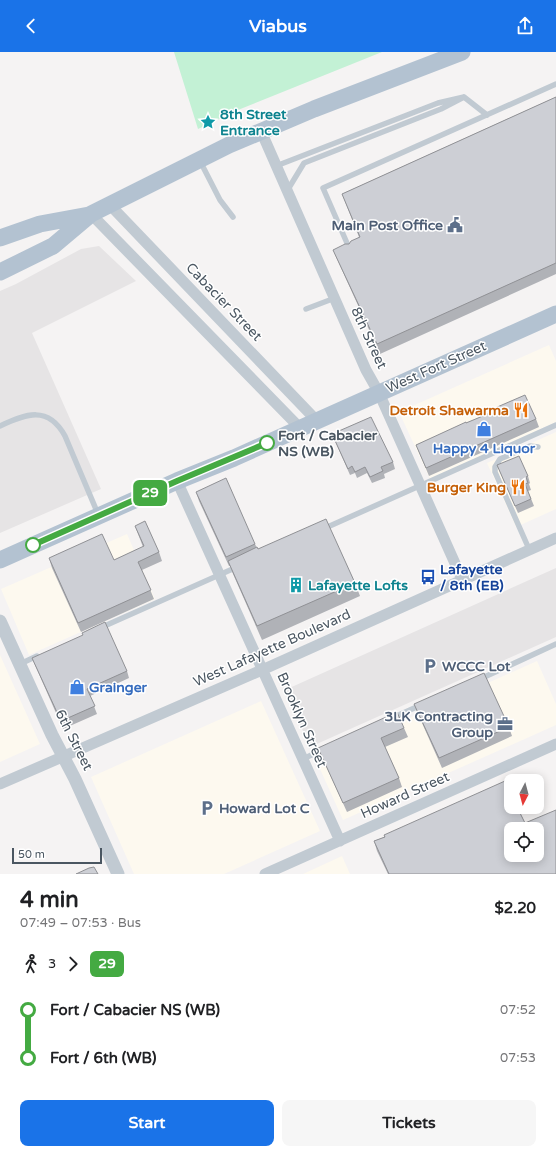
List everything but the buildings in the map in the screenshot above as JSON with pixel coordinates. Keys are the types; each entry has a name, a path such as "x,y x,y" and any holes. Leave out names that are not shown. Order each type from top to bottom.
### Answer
{"main road":[{"path":"0,238 40,224 91,214 261,131 462,52"},
{"path":"0,272 53,246 91,214"},
{"name":"West Fort Street","path":"0,560 177,481 234,458 556,314"}],"street":[{"name":"8th Street","path":"261,131 366,370 379,393 462,579"},
{"name":"Cabacier Street","path":"110,205 317,421"},
{"path":"91,214 300,428"},
{"name":"Brooklyn Street","path":"177,481 340,841"},
{"name":"West Lafayette Boulevard","path":"0,784 262,670 556,538"},
{"name":"6th Street","path":"0,621 118,874"},
{"name":"Howard Street","path":"265,874 556,744"}],"lane":[{"path":"350,250 323,188 556,84"},
{"path":"464,97 487,115"},
{"path":"276,166 438,103 464,97"},
{"path":"287,191 304,163 442,109 464,97"},
{"path":"199,160 220,200 232,218"},
{"path":"306,309 335,298"},
{"path":"0,426 19,417 32,414 44,416 53,420 65,436 99,516"},
{"path":"320,531 556,425"},
{"path":"529,549 495,472 495,467 500,459 530,446 538,447"},
{"path":"92,632 242,565"},
{"path":"477,680 556,644"},
{"path":"19,664 43,653"},
{"path":"383,722 427,703"},
{"path":"303,759 333,745"}],"shaded area":[{"path":"99,246 136,281 32,333 101,489 0,533 0,291 81,249"},
{"path":"549,345 556,361 556,422 430,479 399,412"},
{"path":"556,432 556,509 516,527 487,463"},
{"path":"127,534 155,599 29,655 1,589"},
{"name":"WCCC Lot","path":"556,568 556,637 310,747 285,690"},
{"path":"0,655 40,744 0,762"},
{"path":"537,661 556,704 556,725 343,820 316,760"},
{"name":"Howard Lot C","path":"261,701 320,831 224,874 134,874 91,777"},
{"path":"342,856 350,874 303,874"}],"green space":[{"path":"174,52 382,52 238,110 198,129"}],"bus line":[{"name":"29","path":"33,545 267,443"}],"place":[{"name":"8th Street Entrance","path":"208,122"},
{"name":"Main Post Office","path":"455,225"},
{"name":"Detroit Shawarma","path":"521,410"},
{"name":"Happy 4 Liquor","path":"484,429"},
{"name":"Fort / Cabacier NS (WB)","path":"267,443"},
{"name":"Burger King","path":"518,487"},
{"name":"Lafayette / 8th (EB)","path":"428,577"},
{"name":"Lafayette Lofts","path":"296,585"},
{"name":"WCCC Lot","path":"430,666"},
{"name":"Grainger","path":"77,687"},
{"name":"3LK Contracting Group","path":"505,724"},
{"name":"Howard Lot C","path":"207,808"}]}
